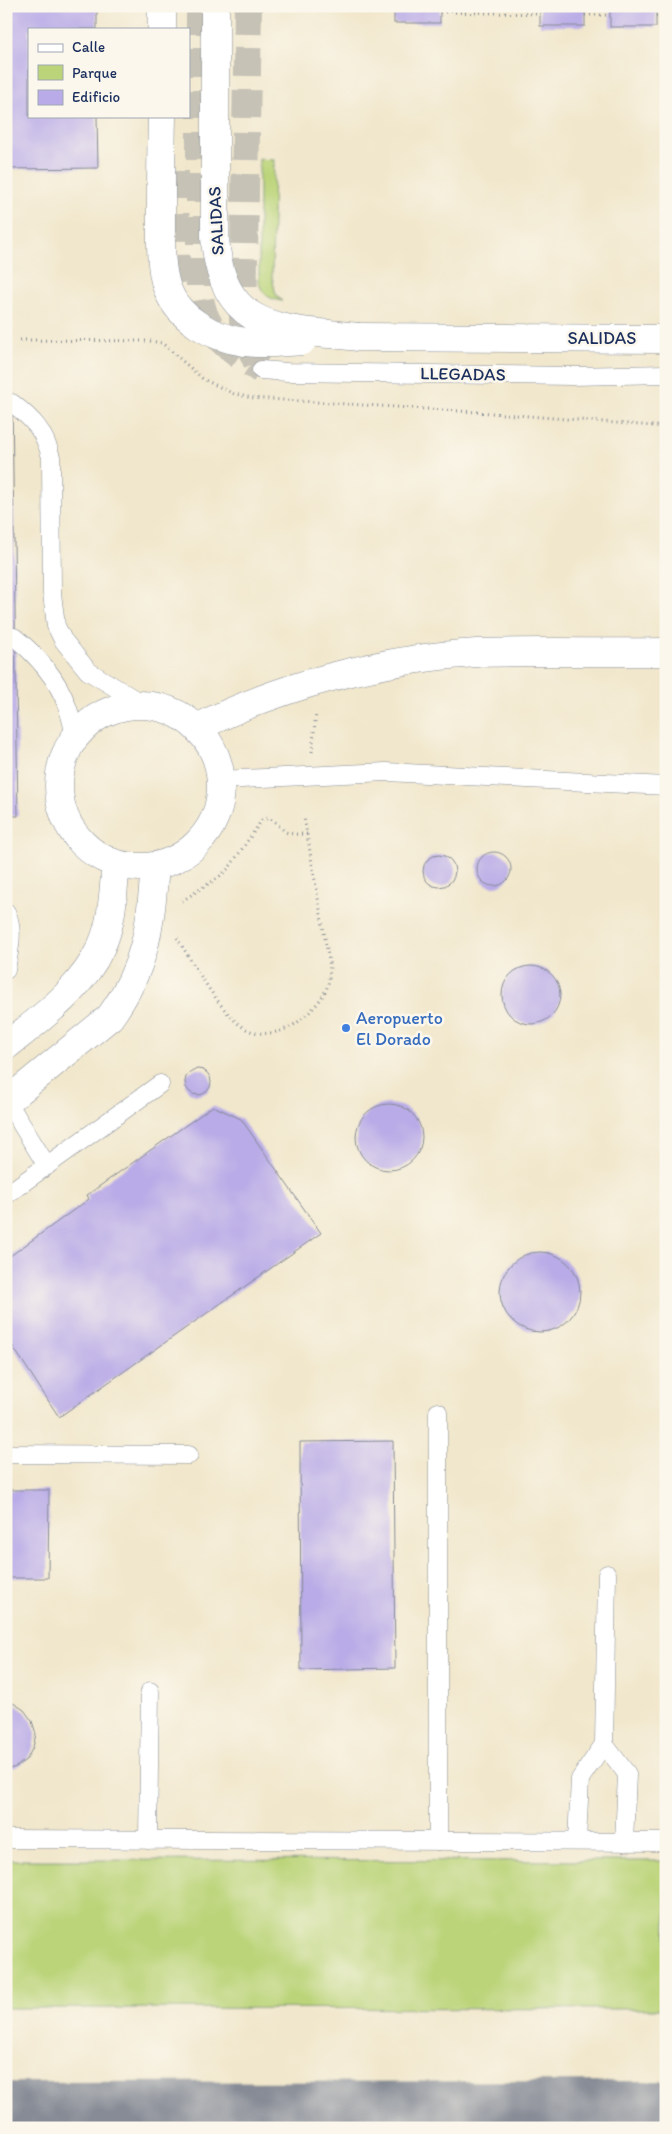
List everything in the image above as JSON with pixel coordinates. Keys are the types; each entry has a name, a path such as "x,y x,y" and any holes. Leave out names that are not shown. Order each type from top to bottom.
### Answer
{"street":[{"path":"162,6 162,28"},
{"name":"SALIDAS","path":"215,6 215,238 216,256 224,281 244,311 268,324 358,337"},
{"name":"SALIDAS","path":"162,118 161,238 167,288 180,309 197,325 211,332 245,343 263,344 358,337 666,338"},
{"path":"197,728 229,712 308,684 408,661 476,653 666,652"},
{"path":"144,705 164,709 182,716 197,728 209,744 218,762 221,780 220,800 214,819 204,836 182,855 155,866 135,867 116,864 98,856 82,845 70,829 62,811 58,792 60,772 65,754 75,737 89,723 106,712 125,706 144,705"},
{"path":"6,1046 76,986 91,966 102,946 108,924 116,864"},
{"path":"7,1102 110,1017 122,1000 134,978 144,950 152,909 155,866"}],"lane":[{"name":"LLEGADAS","path":"261,370 573,376 666,374"},
{"path":"12,403 40,428 51,458 52,593 56,626 62,640 88,671 144,705"},
{"path":"14,637 44,667 57,686 67,705 75,737"},
{"path":"221,780 386,772 666,786"},
{"path":"6,912 9,917 11,943 6,970"},
{"path":"6,1195 160,1084"},
{"path":"7,1102 47,1166"},
{"path":"438,1412 438,1841"},
{"path":"6,1454 189,1455"},
{"path":"577,1841 580,1779 604,1744 607,1574"},
{"path":"148,1840 150,1691"},
{"path":"604,1744 627,1774 624,1842"},
{"path":"6,1839 666,1842"}],"path":[{"path":"270,6 394,11"},
{"path":"440,12 540,14"},
{"path":"585,15 610,15"},
{"path":"656,16 666,16"},
{"path":"20,340 150,341 162,343 203,379 234,394 252,398 666,427"},
{"path":"311,755 316,713"},
{"path":"174,930 226,1012 244,1028 274,1033 288,1029 295,1024 314,1007 328,987 330,968 304,817"},
{"path":"180,904 229,868 262,820 271,819 287,832 307,834"}],"green space":[{"path":"259,159 274,160 272,277 276,295 282,301 267,296 262,291 259,283"},
{"path":"6,1860 666,1861 666,2009 6,2008"}],"building":[{"path":"6,6 97,6 97,28 28,28 28,118 97,118 98,168 6,169"},
{"path":"394,6 440,6 440,23 394,23"},
{"path":"540,6 585,6 585,26 540,26"},
{"path":"610,6 656,6 656,27 610,27"},
{"path":"6,393 12,393 18,816 6,816"},
{"path":"494,852 501,853 506,857 510,862 510,876 506,881 501,885 494,886 487,885 482,881 478,876 477,869 478,862 482,857 487,853"},
{"path":"439,855 445,856 450,860 454,865 454,877 450,882 445,886 439,887 433,886 428,882 424,877 423,871 424,865 428,860 433,856"},
{"path":"525,966 537,966 552,974 560,989 560,1001 552,1016 537,1024 525,1024 510,1016 502,1001 502,989 510,974"},
{"path":"198,1069 207,1073 211,1082 207,1091 198,1095 189,1091 185,1082 189,1073"},
{"path":"389,1104 401,1107 412,1114 419,1125 422,1137 419,1149 412,1160 401,1167 389,1170 377,1167 366,1160 359,1149 356,1137 359,1125 366,1114 377,1107"},
{"path":"213,1106 241,1119 321,1233 59,1417 6,1336 6,1259 89,1199 87,1195"},
{"path":"540,1252 555,1255 568,1264 577,1277 580,1292 577,1307 568,1320 555,1329 540,1332 525,1329 512,1320 503,1307 500,1292 503,1277 512,1264 525,1255"},
{"path":"393,1441 395,1668 301,1670 300,1442"},
{"path":"6,1490 49,1490 48,1578 6,1578"},
{"path":"6,1702 13,1703 24,1710 32,1721 36,1734 33,1747 27,1759 16,1767 6,1770"}],"taxiway":[{"path":"6,2123 666,2122"}],"tunnel":[{"path":"200,6 200,298 203,311 214,332 230,348 261,370"},
{"path":"248,6 243,320 245,335 257,362"},
{"path":"175,171 176,285"}],"place":[{"name":"Aeropuerto El Dorado","path":"346,1028"}]}
